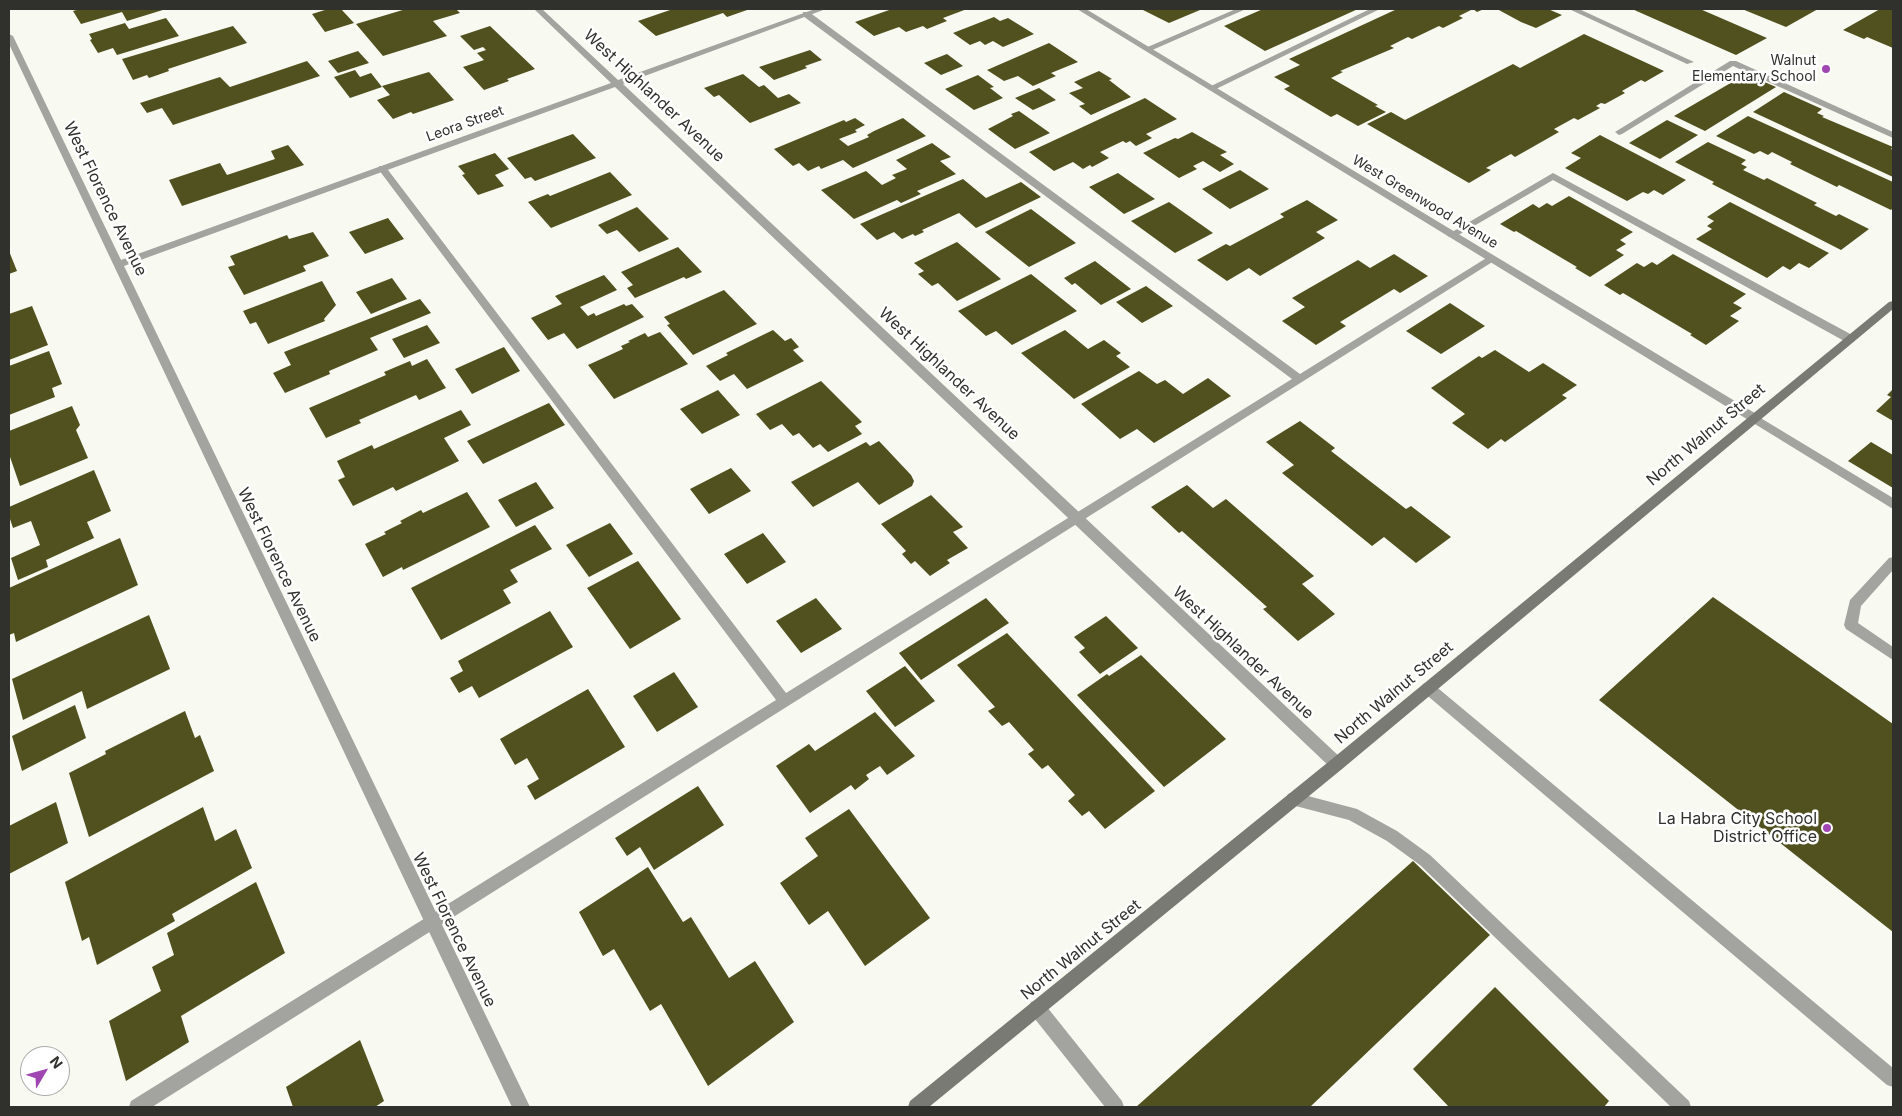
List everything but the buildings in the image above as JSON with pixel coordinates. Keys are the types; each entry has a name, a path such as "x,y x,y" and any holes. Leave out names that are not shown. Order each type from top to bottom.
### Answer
{"street":[{"name":"West Highlander Avenue","path":"538,9 1337,764"},
{"name":"Leora Street","path":"118,265 822,9"},
{"name":"West Greenwood Avenue","path":"1081,9 1893,504"},
{"path":"1148,49 1242,9"},
{"path":"1211,88 1376,9"},
{"path":"1573,9 1690,62"},
{"path":"806,14 1300,379"},
{"name":"West Florence Avenue","path":"9,36 521,1107"},
{"path":"1619,132 1733,64 1893,135"},
{"path":"382,168 785,702"},
{"path":"1452,235 1553,176 1850,339"},
{"path":"137,1107 1492,259"},
{"name":"North Walnut Street","path":"916,1107 1337,764 1893,304"},
{"path":"1893,562 1855,604 1851,625 1893,654"},
{"path":"1428,688 1893,1079"},
{"path":"1293,799 1352,814 1392,836 1425,860 1683,1107"},
{"path":"1038,1008 1116,1107"}],"place":[{"name":"Walnut Elementary School","path":"1826,69"},
{"name":"La Habra City School District Office","path":"1827,828"}]}
